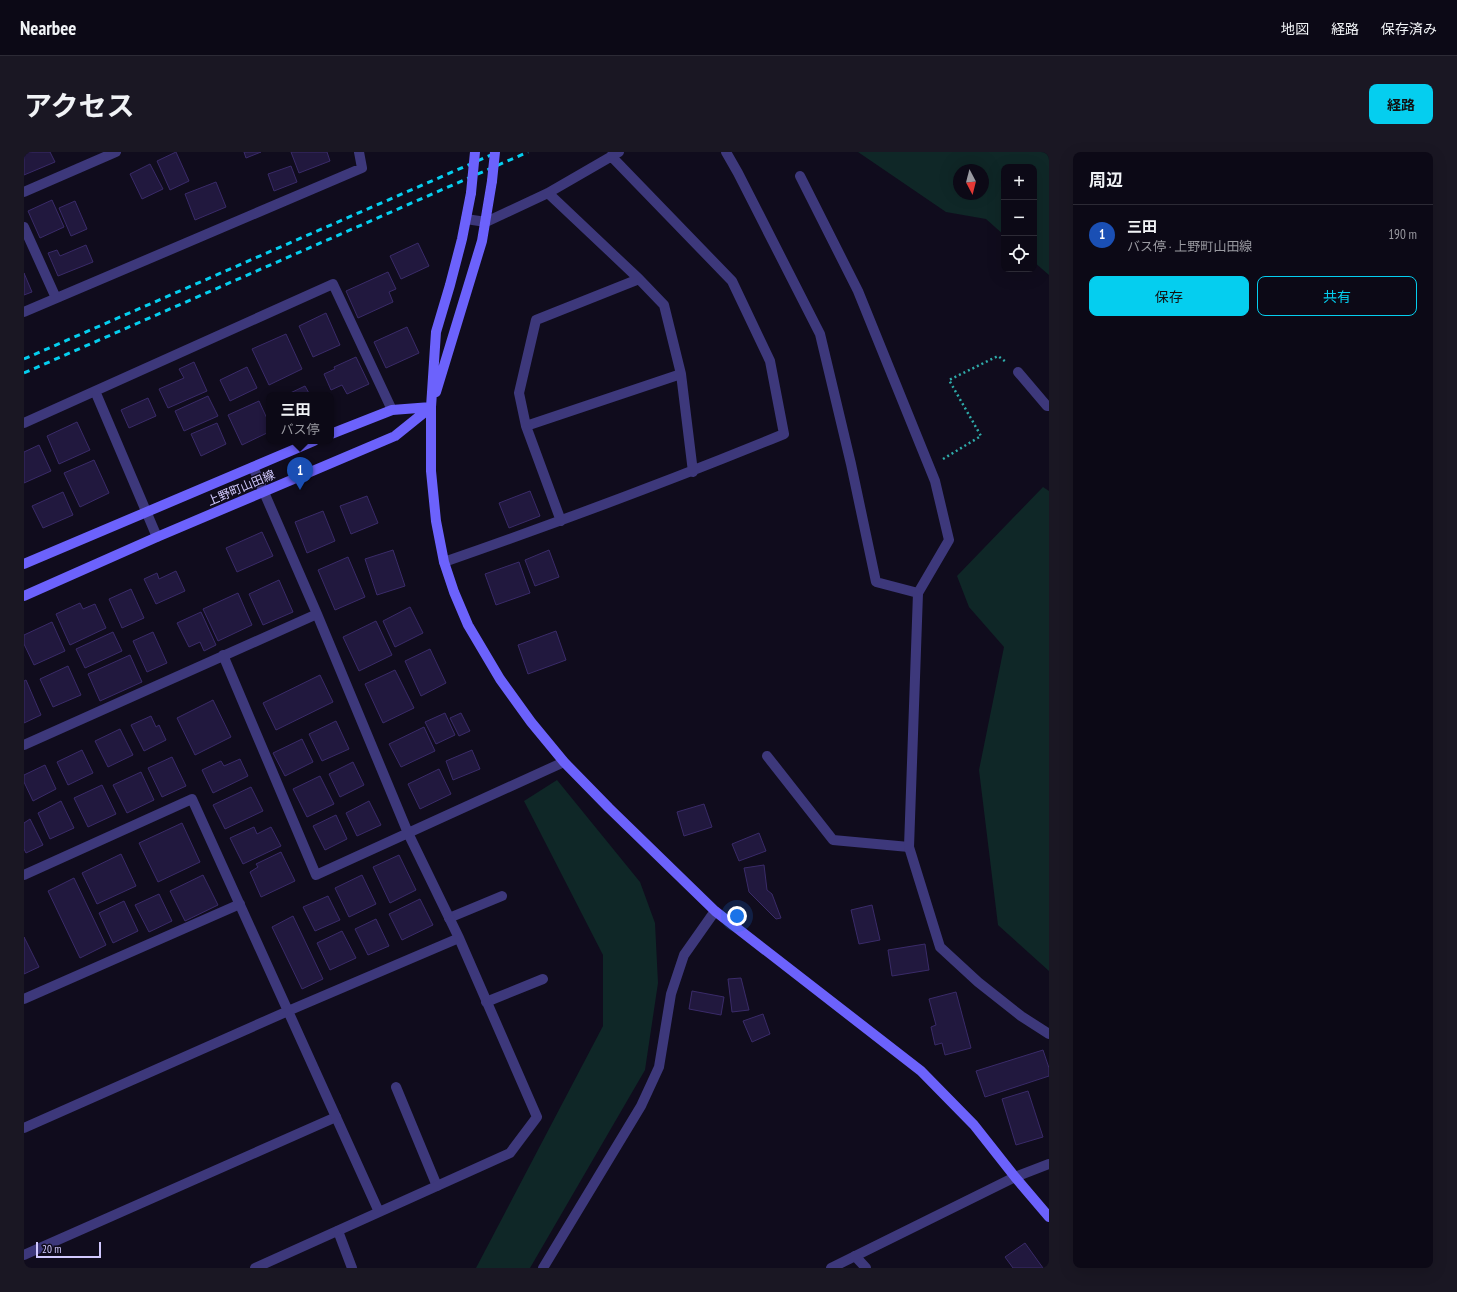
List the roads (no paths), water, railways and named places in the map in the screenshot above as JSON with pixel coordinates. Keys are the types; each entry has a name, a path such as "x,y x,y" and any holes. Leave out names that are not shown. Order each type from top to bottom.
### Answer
{"street":[{"path":"24,192 116,152"},
{"path":"24,312 362,168 359,152"},
{"path":"475,152 471,193 466,219 450,285 436,332 431,407 431,471 436,520 444,562 454,592 468,625 500,679 531,722 564,762 609,808 715,911 921,1071 974,1125 1049,1217"},
{"path":"431,407 482,241 492,181 495,152"},
{"path":"726,152 738,172 820,334 851,464 876,582 918,593"},
{"path":"444,562 561,521 693,472 784,434 770,361 732,281 615,154 548,193 486,222 466,219"},
{"path":"800,176 858,291 935,481 949,540 918,593 908,847 940,947 978,982 1015,1011 1049,1034"},
{"path":"548,193 639,279 664,305 682,374 693,472"},
{"path":"24,227 56,298"},
{"path":"561,521 526,426 519,393 536,320 639,279"},
{"path":"24,423 333,284 392,410"},
{"path":"1018,372 1047,406 1049,406"},
{"path":"526,426 682,374"},
{"path":"95,391 157,537"},
{"path":"334,433 392,410 431,407"},
{"name":"上野町山田線","path":"24,596 157,537 395,436 431,407"},
{"name":"上野町山田線","path":"24,564 307,444"},
{"path":"253,467 317,614 408,832 459,938 537,1117 510,1153 255,1268"},
{"path":"24,745 317,614"},
{"path":"223,655 316,875 564,762"},
{"path":"767,756 833,840 908,847"},
{"path":"24,875 192,799 379,1212"},
{"path":"449,918 502,896"},
{"path":"24,999 240,904"},
{"path":"543,1268 641,1106 659,1067 670,994 684,955 715,911"},
{"path":"24,1128 288,1011 459,938"},
{"path":"486,1002 543,978"},
{"path":"396,1087 437,1186"},
{"path":"24,1255 336,1117"},
{"path":"831,1268 1015,1177 1049,1164"},
{"path":"338,1231 352,1268"},
{"path":"855,1256 866,1268"}],"railway":[{"path":"24,359 498,152"},
{"path":"24,373 528,152"}],"place":[{"name":"三田","path":"300,490"}]}
